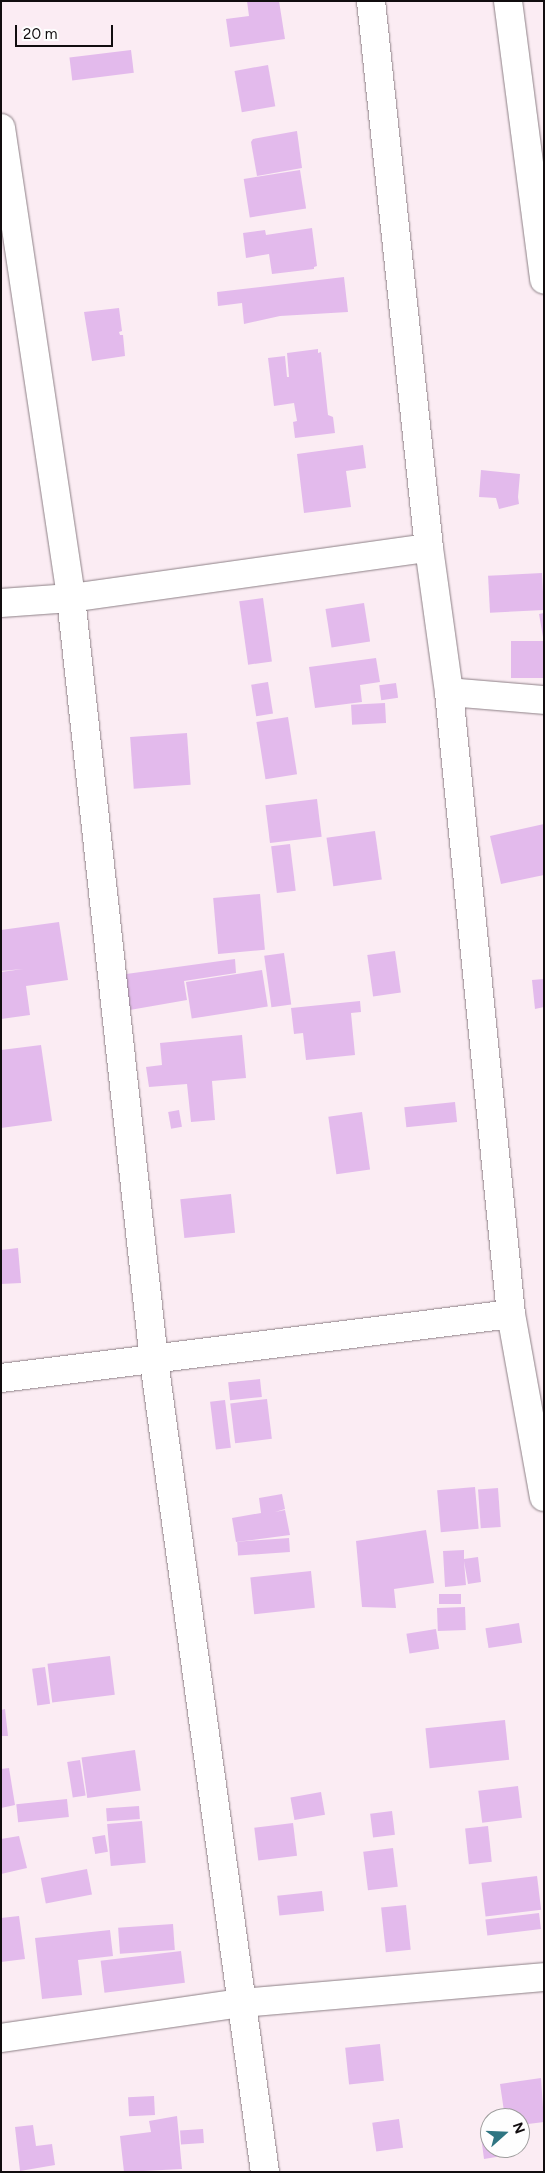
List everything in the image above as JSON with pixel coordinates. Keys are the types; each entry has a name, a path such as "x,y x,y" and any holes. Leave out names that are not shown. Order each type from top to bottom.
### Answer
{"street":[{"path":"371,1 429,548 450,692 511,1314 544,1497"},
{"path":"508,1 544,280"},
{"path":"1,128 71,598 154,1361 265,2172"},
{"path":"1,603 71,598 429,548"},
{"path":"450,692 544,700"},
{"path":"1,1378 154,1361 511,1314"},
{"path":"1,2038 241,2003 544,1977"}],"building":[{"path":"247,1 279,1 285,39 230,47 226,19 249,16"},
{"path":"131,50 134,73 72,80 69,58"},
{"path":"268,65 275,106 242,112 235,71"},
{"path":"297,131 302,168 257,176 251,142 253,139"},
{"path":"300,170 306,209 250,217 244,179"},
{"path":"312,228 317,266 314,269 272,274 269,254 246,258 243,233 265,230 266,235"},
{"path":"344,277 348,312 280,316 244,324 242,303 218,306 217,292"},
{"path":"119,308 122,331 119,332 120,335 123,335 125,356 92,361 84,312"},
{"path":"318,349 318,353 321,352 328,415 333,417 335,433 295,438 293,422 297,421 294,403 274,406 268,358 285,356 287,377 289,377 287,353"},
{"path":"363,445 366,468 346,471 351,507 304,513 297,454"},
{"path":"481,470 520,474 519,504 499,509 496,498 479,497"},
{"path":"542,573 544,610 490,613 488,576"},
{"path":"263,598 272,661 248,665 239,601"},
{"path":"364,603 370,642 332,648 325,609"},
{"path":"544,613 544,637 543,637 539,614"},
{"path":"511,641 544,641 544,678 511,678"},
{"path":"376,658 380,682 360,685 362,702 315,708 309,667"},
{"path":"268,682 273,714 256,716 251,685"},
{"path":"396,683 398,698 381,700 379,685"},
{"path":"385,703 386,723 352,725 351,705"},
{"path":"288,717 297,774 265,779 256,722"},
{"path":"187,733 191,785 134,789 130,737"},
{"path":"317,799 322,837 270,843 265,805"},
{"path":"544,824 544,875 501,884 490,836"},
{"path":"375,831 382,880 333,886 326,838"},
{"path":"290,844 296,891 277,893 271,846"},
{"path":"260,894 265,950 218,954 213,898"},
{"path":"59,922 68,980 26,986 30,1015 1,1019 1,972 23,969 1,971 1,930"},
{"path":"395,951 401,993 373,996 367,955"},
{"path":"284,953 291,1004 271,1007 264,956"},
{"path":"235,959 236,973 184,981 187,1000 124,1011 119,975"},
{"path":"262,970 268,1007 192,1019 186,982"},
{"path":"544,979 544,1007 535,1009 532,980"},
{"path":"360,1001 361,1012 351,1013 355,1055 306,1060 303,1033 294,1034 291,1008"},
{"path":"242,1035 246,1078 212,1081 215,1120 191,1122 187,1084 149,1087 146,1067 162,1065 160,1043"},
{"path":"41,1045 52,1121 1,1128 1,1050"},
{"path":"455,1102 457,1122 406,1127 404,1107"},
{"path":"179,1110 182,1127 171,1129 168,1112"},
{"path":"362,1112 370,1169 336,1174 328,1117"},
{"path":"231,1194 235,1233 184,1238 180,1199"},
{"path":"18,1248 21,1283 1,1284 1,1250"},
{"path":"260,1379 262,1397 230,1400 228,1382"},
{"path":"267,1399 272,1439 235,1443 230,1404"},
{"path":"225,1400 231,1448 216,1449 210,1402"},
{"path":"475,1487 479,1529 441,1532 437,1490"},
{"path":"498,1488 501,1527 481,1528 478,1489"},
{"path":"282,1494 285,1509 275,1512 285,1510 290,1535 236,1542 232,1518 261,1513 259,1498"},
{"path":"426,1530 434,1583 394,1589 396,1608 362,1607 356,1541"},
{"path":"289,1538 290,1552 238,1556 237,1542"},
{"path":"464,1550 464,1559 478,1557 481,1582 468,1584 464,1561 466,1585 445,1587 443,1551"},
{"path":"311,1571 315,1608 254,1614 250,1577"},
{"path":"439,1594 461,1594 461,1604 439,1604"},
{"path":"465,1607 466,1630 438,1631 437,1608"},
{"path":"519,1623 522,1643 489,1648 485,1628"},
{"path":"436,1629 439,1649 409,1653 406,1634"},
{"path":"110,1656 115,1695 52,1702 47,1664"},
{"path":"45,1667 50,1704 37,1705 32,1669"},
{"path":"5,1709 8,1736 1,1736 1,1710"},
{"path":"505,1720 509,1760 430,1768 425,1728"},
{"path":"135,1750 141,1791 87,1798 82,1758"},
{"path":"80,1760 86,1796 73,1798 67,1762"},
{"path":"9,1768 15,1805 1,1808 1,1769"},
{"path":"518,1786 522,1818 482,1823 478,1791"},
{"path":"321,1792 325,1815 294,1820 290,1797"},
{"path":"67,1799 69,1817 18,1822 16,1804"},
{"path":"139,1806 140,1819 107,1821 106,1808"},
{"path":"392,1811 395,1835 373,1838 370,1814"},
{"path":"142,1821 146,1863 111,1866 107,1824"},
{"path":"293,1823 297,1856 258,1861 254,1828"},
{"path":"488,1826 492,1862 469,1864 465,1828"},
{"path":"105,1835 108,1852 95,1854 92,1837"},
{"path":"19,1836 27,1868 1,1874 1,1839"},
{"path":"393,1848 398,1887 368,1890 363,1852"},
{"path":"87,1869 92,1895 46,1903 41,1878"},
{"path":"537,1876 541,1910 486,1917 481,1883"},
{"path":"322,1891 324,1911 279,1916 277,1896"},
{"path":"406,1905 411,1950 386,1952 381,1908"},
{"path":"539,1913 541,1929 487,1935 485,1920"},
{"path":"19,1916 25,1959 1,1962 1,1918"},
{"path":"173,1924 175,1950 120,1954 118,1928"},
{"path":"110,1930 113,1956 78,1960 82,1995 42,1999 35,1938"},
{"path":"181,1951 185,1983 105,1993 101,1961"},
{"path":"380,2044 384,2081 349,2084 345,2048"},
{"path":"541,2078 544,2122 530,2124 530,2108 504,2108 500,2084"},
{"path":"154,2096 155,2115 129,2116 128,2097"},
{"path":"177,2116 182,2169 124,2172 120,2136 151,2132 149,2121"},
{"path":"399,2119 403,2148 376,2151 372,2123"},
{"path":"33,2125 36,2146 52,2144 55,2165 20,2171 15,2127"},
{"path":"203,2129 204,2143 181,2145 180,2131"}]}
